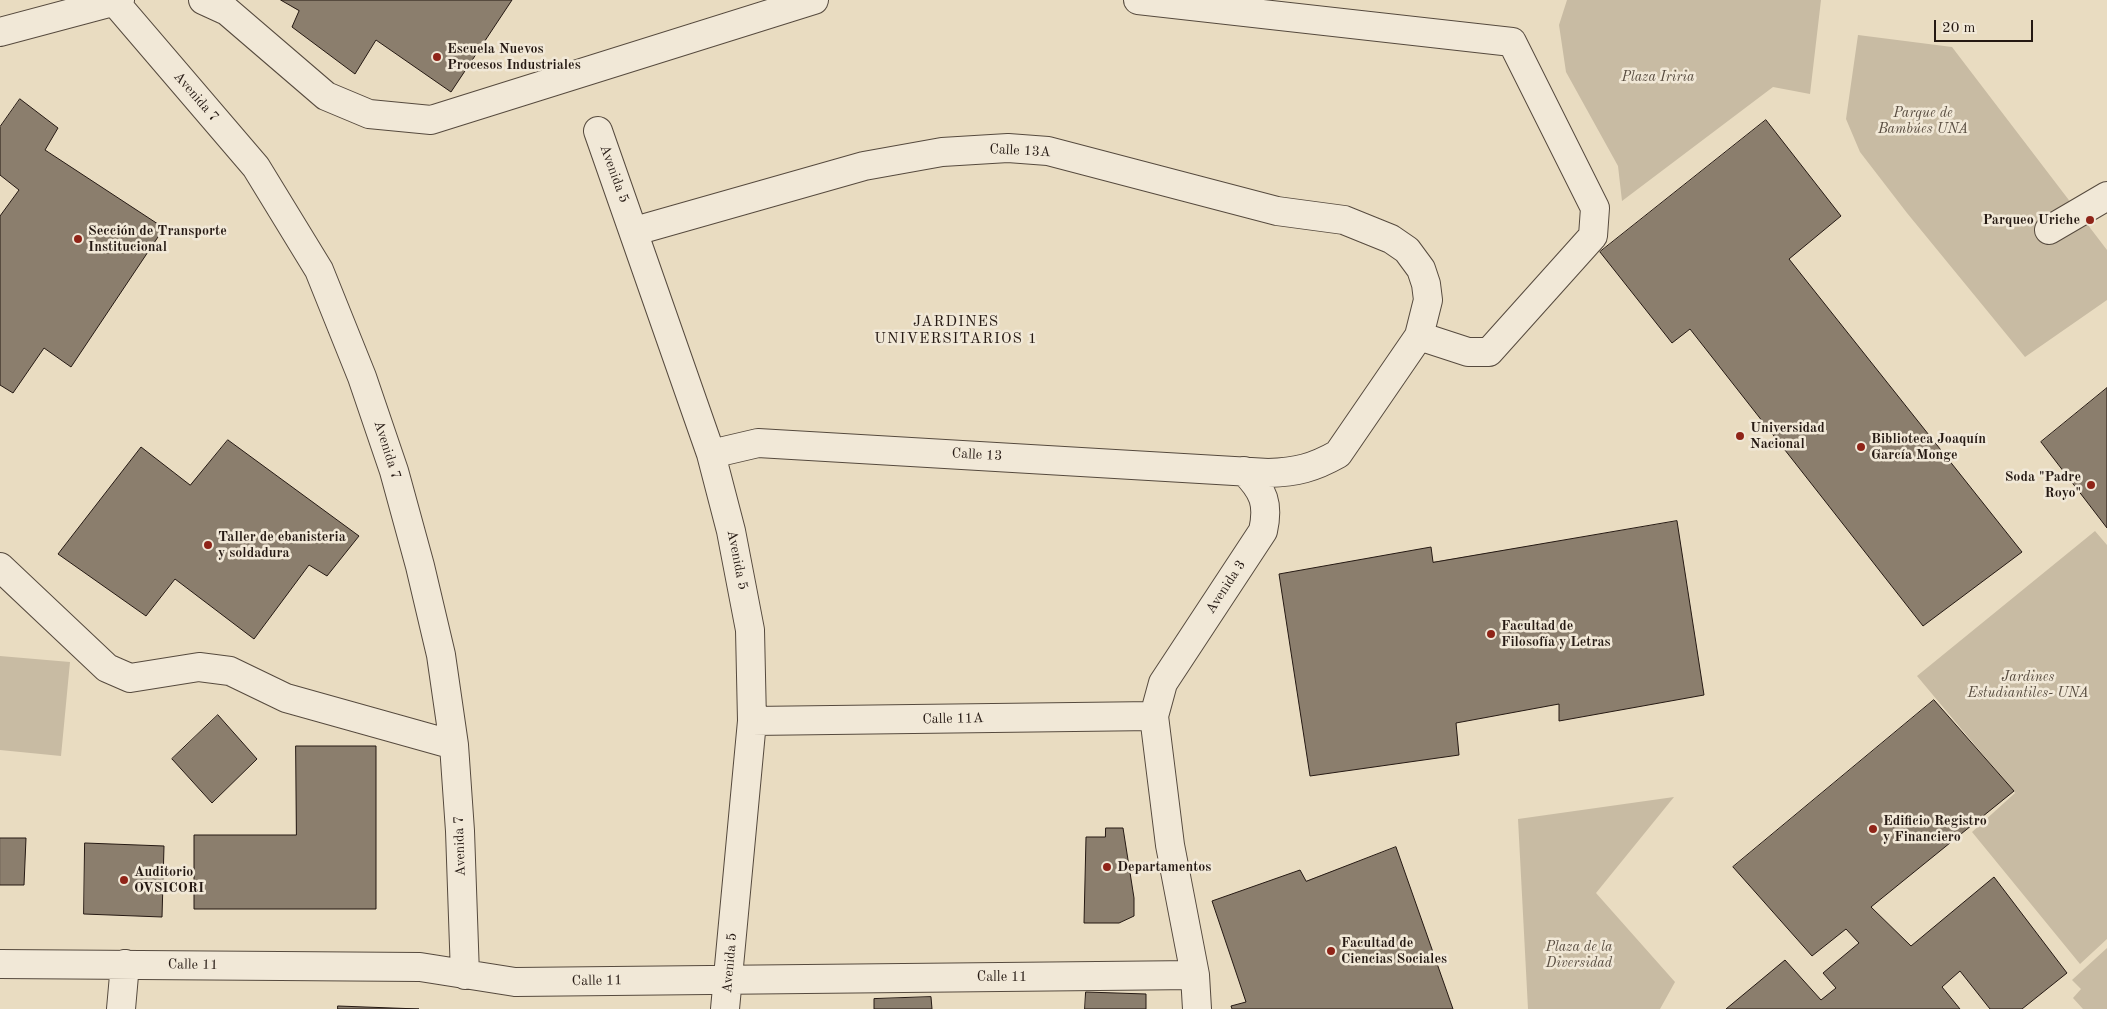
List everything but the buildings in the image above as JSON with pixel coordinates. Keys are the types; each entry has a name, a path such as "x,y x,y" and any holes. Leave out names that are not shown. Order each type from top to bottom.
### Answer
{"street":[{"path":"203,0 227,11 326,96 369,114 431,120 814,0"},
{"path":"1138,0 1512,42 1595,208 1593,236 1489,352 1468,352 1419,336 1338,454 1318,465 1295,472 1268,473 1244,471"},
{"path":"0,32 116,1"},
{"name":"Avenida 7","path":"116,1 256,167 319,270 362,377 394,470 441,655 454,745 460,831 464,975"},
{"name":"Avenida 5","path":"598,131 711,454 731,531 750,630 752,721 725,1009"},
{"name":"Calle 13A","path":"634,231 864,166 942,152 1008,148 1048,150 1277,211 1344,220 1392,239 1407,250 1421,269 1426,284 1428,300 1419,336"},
{"path":"2049,230 2107,196"},
{"name":"Calle 13","path":"711,454 758,443 1244,471"},
{"name":"Avenida 3","path":"1197,1009 1195,975 1170,845 1154,716 1163,683 1263,531 1266,514 1264,497 1256,482 1244,471"},
{"path":"0,567 107,668 130,678 199,667 230,671 286,698 454,745"},
{"name":"Calle 11A","path":"752,721 1154,716"},
{"name":"Calle 11","path":"0,964 420,967 516,982 1195,975"},
{"path":"121,1009 125,964"}],"green space":[{"name":"Plaza Iriria","path":"1567,0 1821,0 1810,94 1773,87 1622,201 1618,166 1566,72 1559,25"},
{"name":"Parque de Bambúes UNA","path":"1858,35 1952,47 2107,250 2107,300 2025,357 1907,213 1860,152 1846,119"},
{"name":"Jardines Estudiantiles- UNA","path":"2095,531 2107,545 2107,939 2080,964 1972,832 2015,793 1917,676"},
{"path":"0,656 70,662 61,756 0,750"},
{"name":"Plaza de la Diversidad","path":"1674,797 1596,893 1675,982 1660,1009 1528,1009 1518,819"},
{"path":"2107,948 2107,1009 2083,1009 2073,998 2081,989 2072,980"}],"place":[{"name":"Escuela Nuevos Procesos Industriales","path":"437,57"},
{"name":"Parqueo Uriche","path":"2090,220"},
{"name":"Sección de Transporte Institucional","path":"78,239"},
{"name":"Universidad Nacional","path":"1740,436"},
{"name":"Biblioteca Joaquín García Monge","path":"1861,447"},
{"name":"Soda \"Padre Royo\"","path":"2091,485"},
{"name":"Taller de ebanisteria y soldadura","path":"208,545"},
{"name":"Facultad de Filosofía y Letras","path":"1491,634"},
{"name":"Edificio Registro y Financiero","path":"1873,829"},
{"name":"Departamentos","path":"1107,867"},
{"name":"Auditorio OVSICORI","path":"124,880"},
{"name":"Facultad de Ciencias Sociales","path":"1331,951"}],"district":[{"name":"JARDINES UNIVERSITARIOS 1","path":"956,330"}]}
